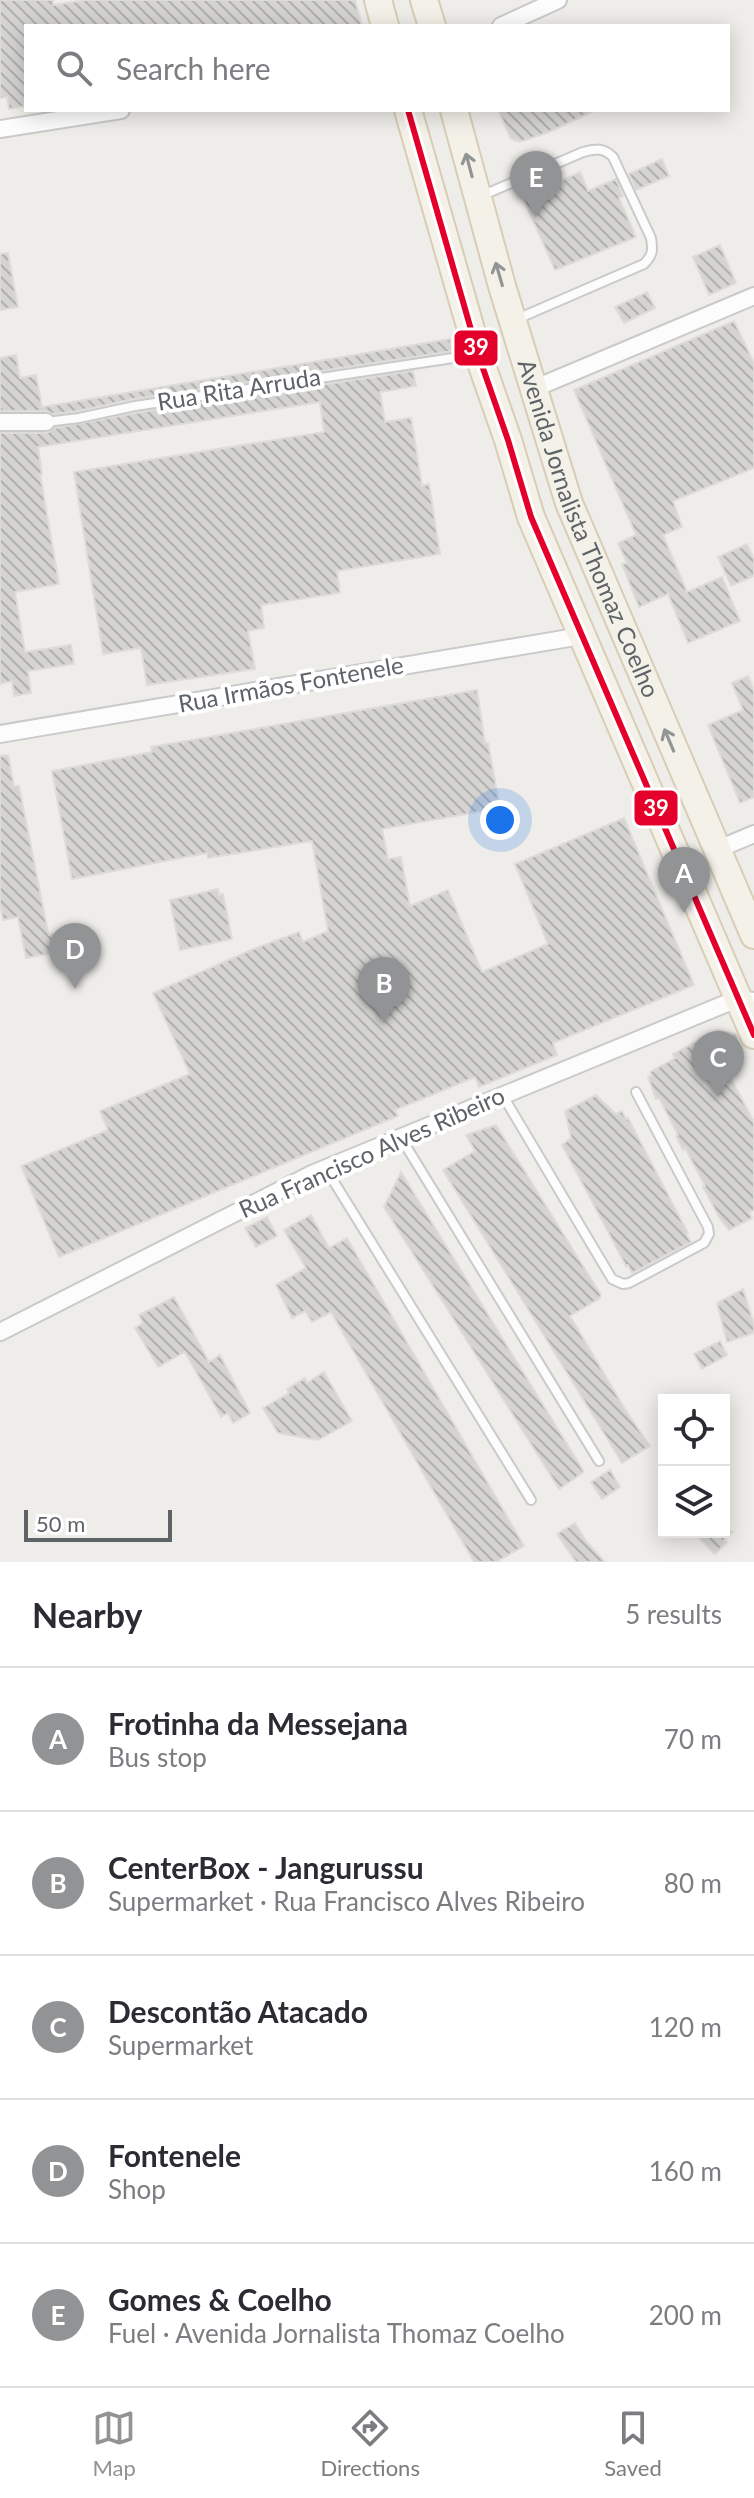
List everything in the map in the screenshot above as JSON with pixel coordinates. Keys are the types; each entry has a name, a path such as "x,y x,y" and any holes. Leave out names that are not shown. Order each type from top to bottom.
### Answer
{"main road":[{"path":"378,0 384,24"},
{"path":"424,0 431,24"},
{"name":"Avenida Jornalista Thomaz Coelho","path":"409,112 478,354 531,517 600,679 746,1000 754,1035"},
{"name":"Avenida Jornalista Thomaz Coelho","path":"455,112 513,321 569,503 754,935"},
{"path":"531,517 569,503"},
{"path":"600,679 637,664"}],"street":[{"path":"504,24 530,6 558,0"},
{"path":"0,129 108,112"},
{"path":"533,389 754,296"},
{"name":"Rua Rita Arruda","path":"0,422 46,422"},
{"name":"Rua Irmãos Fontenele","path":"0,734 581,636"},
{"path":"716,850 754,834"},
{"name":"Rua Francisco Alves Ribeiro","path":"0,1332 326,1168 746,1000"}],"lane":[{"path":"477,198 583,152 606,150 613,157 651,238 651,258 644,264 513,321"},
{"name":"Rua Rita Arruda","path":"46,422 478,354"},
{"path":"503,1096 612,1279 623,1284 704,1243 709,1234 636,1092"},
{"path":"401,1138 599,1461"},
{"path":"326,1168 531,1500"}],"building":[{"path":"0,0 53,0 53,5 85,0 355,0 361,24 24,24 24,106 9,109 7,97 0,98"},
{"path":"499,112 592,112 520,142 511,139"},
{"path":"662,159 669,176 636,190 629,174"},
{"path":"580,172 588,191 616,179 623,196 619,198 636,237 555,270 523,198"},
{"path":"720,245 736,283 709,295 693,257"},
{"path":"8,253 18,307 0,310 0,254"},
{"path":"647,292 655,308 624,323 615,307"},
{"path":"734,321 754,363 754,468 673,501 682,527 663,535 687,592 722,577 740,621 688,643 668,594 639,607 622,564 627,563 618,543 636,535 574,390"},
{"path":"450,339 453,351 134,399 78,411 53,414 46,411 0,411 0,358 16,355 20,378 36,375 42,407"},
{"path":"413,371 416,386 380,392 385,422 411,418 422,486 429,484 440,554 337,571 340,593 261,605 264,628 248,631 255,669 147,685 141,648 103,654 74,472 324,432 320,402 38,447 59,584 15,592 25,652 71,645 74,664 28,671 31,693 14,696 12,681 0,684 0,433 47,433 55,428 136,413"},
{"path":"747,544 754,559 754,576 731,586 718,557"},
{"path":"748,676 754,690 754,797 740,803 708,725 743,710 732,683"},
{"path":"477,690 500,808 382,829 388,859 401,857 410,906 448,890 482,972 548,944 515,864 624,818 694,985 553,1043 557,1055 479,1087 475,1077 395,1110 398,1116 59,1257 21,1166 108,1130 100,1111 190,1074 153,993 299,932 303,942 328,931 312,841 208,858 207,853 72,879 52,771 152,752 151,747"},
{"path":"8,755 14,786 19,786 48,932 49,935 60,932 64,951 26,958 18,917 3,920 0,905 0,756"},
{"path":"218,889 219,895 223,894 232,939 180,950 170,900"},
{"path":"718,1030 736,1034 738,1039 726,1046 737,1066 727,1071 754,1122 754,1210 749,1212 752,1218 729,1230 719,1217 685,1148 683,1150 659,1098 656,1099 648,1077 652,1075 650,1072 675,1058 673,1054"},
{"path":"596,1095 616,1114 622,1111 628,1118 691,1242 632,1273 562,1145 571,1138 565,1111"},
{"path":"496,1125 601,1295 570,1316 650,1446 622,1463 443,1170 475,1151 466,1135"},
{"path":"401,1172 584,1472 559,1489 384,1207"},
{"path":"311,1215 329,1248 347,1238 524,1546 496,1562 474,1562 331,1312 312,1322 305,1311 292,1318 276,1285 306,1268 284,1230"},
{"path":"267,1217 277,1236 256,1247 245,1228"},
{"path":"743,1289 754,1333 727,1342 717,1303"},
{"path":"174,1297 209,1362 220,1355 250,1413 233,1423 228,1413 221,1417 185,1352 158,1367 135,1328 143,1323 139,1315"},
{"path":"720,1341 727,1355 702,1369 694,1354"},
{"path":"324,1372 352,1421 318,1440 278,1433 263,1408 289,1393 287,1389 305,1378 307,1383"},
{"path":"610,1470 620,1487 602,1499 591,1482"},
{"path":"575,1523 605,1562 576,1562 557,1534"},
{"path":"699,1538 726,1538 724,1540 727,1542 715,1554"}],"transit line":[{"name":"39","path":"409,112 478,354 531,517 754,1035"}],"place":[{"name":"Gomes & Coelho","path":"536,217"},
{"name":"Frotinha da Messejana","path":"684,913"},
{"name":"Fontenele","path":"75,989"},
{"name":"CenterBox - Jangurussu","path":"384,1023"},
{"name":"Descontão Atacado","path":"718,1097"}]}
